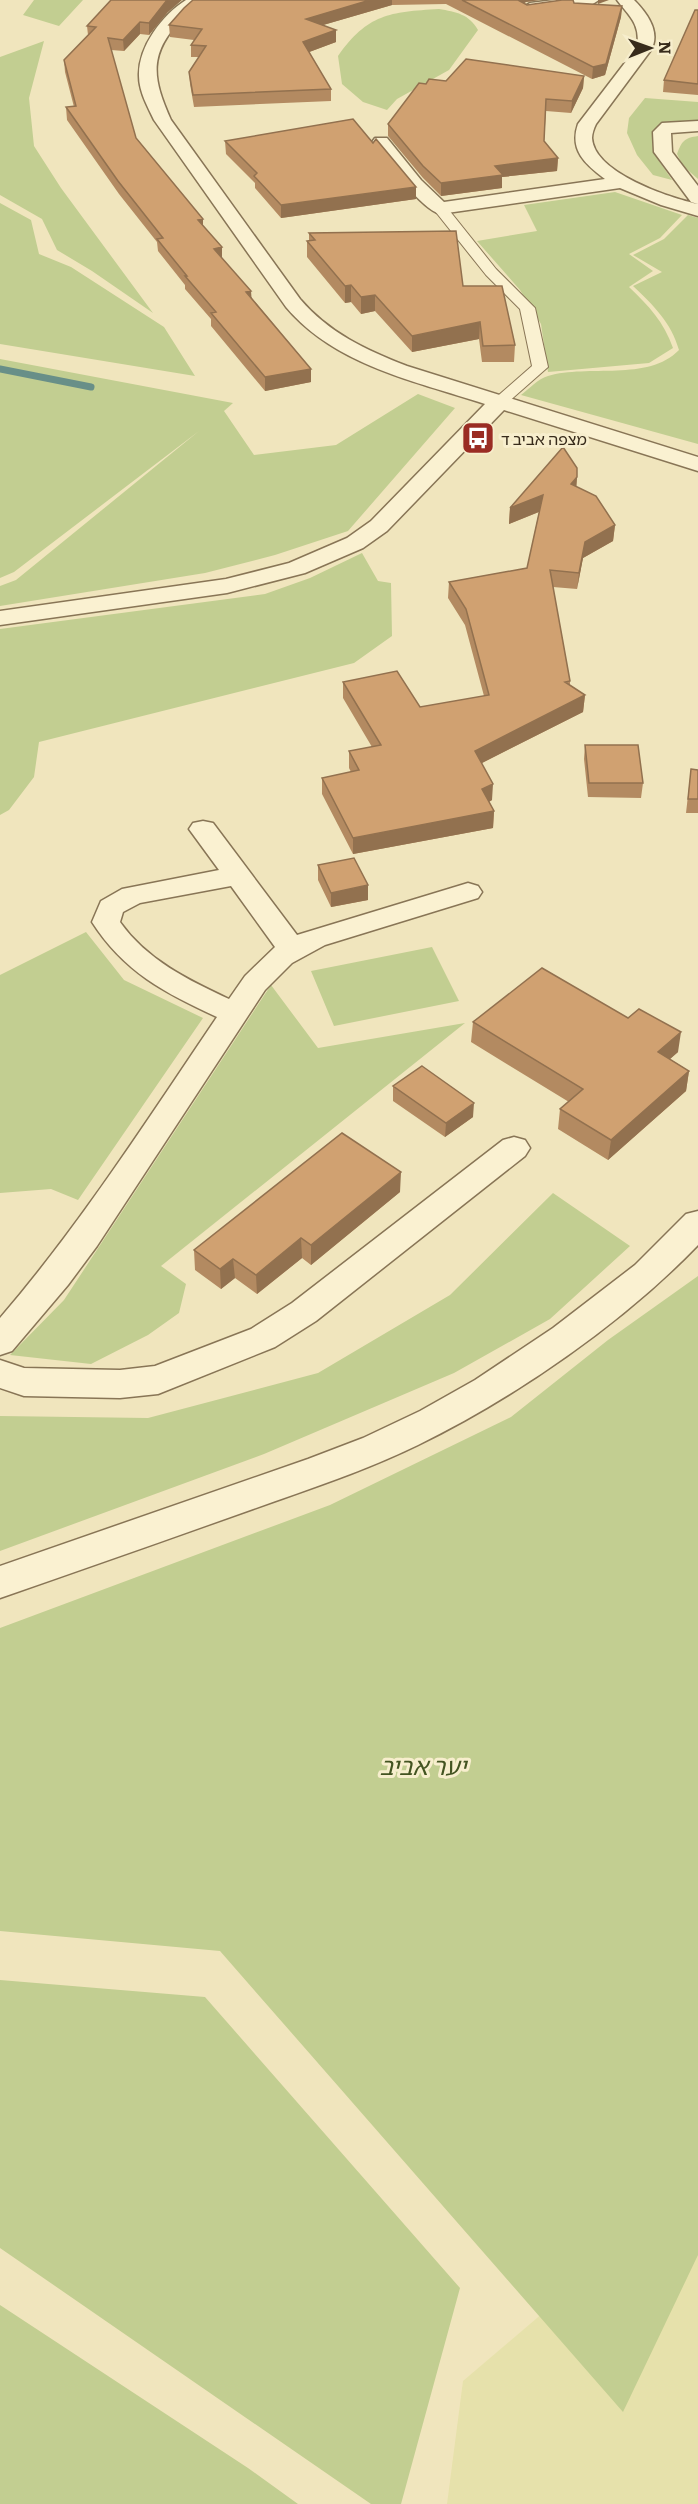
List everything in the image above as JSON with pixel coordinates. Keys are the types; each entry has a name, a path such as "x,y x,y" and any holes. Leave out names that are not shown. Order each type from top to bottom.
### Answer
{"street":[{"path":"197,0 176,17 154,48 147,76 150,90 164,120 297,309 316,329 336,343 362,356 698,464"},
{"path":"526,9 591,0"},
{"path":"625,0 642,19 647,38 645,47 587,124 583,137 592,159 623,182 664,200 698,210"},
{"path":"698,126 668,127 662,132 663,152 698,198"},
{"path":"0,618 227,586 275,575 328,556 355,543 379,526 500,401 540,367 527,308 491,272 440,208 415,184 381,142"},
{"path":"440,208 623,182"},
{"path":"203,829 291,948"},
{"path":"235,1014 173,984 139,962 116,938 106,922 111,907 132,895 238,876"},
{"path":"0,1342 86,1237 255,983 276,959 291,948 315,938 468,892"},
{"path":"0,1374 24,1382 120,1384 158,1380 263,1338 304,1312 514,1148"},
{"path":"0,1582 309,1474 378,1447 443,1414 509,1376 575,1330 638,1282 682,1242 698,1223"}],"shaded area":[{"path":"698,2181 698,2504 447,2504 463,2381"}],"green space":[{"path":"34,0 83,0 59,26 23,15"},
{"path":"439,9 466,17 478,30 449,70 397,99 387,110 363,102 342,84 338,56 359,31 370,23 393,14"},
{"path":"44,41 29,98 34,146 61,188 153,313 57,250 42,219 0,195 0,57"},
{"path":"645,98 698,102 698,121 665,122 652,131 653,152 672,180 653,175 637,155 627,133 629,118"},
{"path":"698,136 698,179 683,166 677,154 684,141"},
{"path":"615,192 682,215 660,238 629,254 653,271 629,287 655,315 673,348 649,363 548,372 541,324 520,290 477,241 537,231 524,205"},
{"path":"0,203 31,220 39,254 71,267 164,327 195,376 0,344"},
{"path":"688,215 698,218 698,444 521,395 548,376 651,366 666,360 679,350 666,322 633,286 662,272 633,255 664,239"},
{"path":"0,359 233,403 224,411 254,455 336,445 418,394 455,408 348,531 275,555 205,573 0,606 0,586 16,580 199,431 14,572 0,578"},
{"path":"362,553 378,581 391,583 392,636 354,663 39,742 34,777 9,810 0,815 0,629 265,594 310,578"},
{"path":"86,932 124,980 203,1018 78,1200 51,1189 0,1193 0,975"},
{"path":"432,947 459,1001 334,1026 311,971"},
{"path":"271,985 318,1048 465,1023 161,1266 186,1284 179,1313 148,1335 91,1364 10,1355 64,1300"},
{"path":"553,1193 630,1246 550,1319 454,1373 264,1454 0,1551 0,1416 148,1418 318,1373 450,1295"},
{"name":"יער אביב","path":"698,1276 698,2255 623,2412 220,1951 0,1931 0,1628 330,1505 511,1417 608,1340"},
{"path":"0,1980 205,1997 460,2288 401,2504 371,2504 0,2248"},
{"path":"0,2305 248,2468 298,2504 0,2504"}],"building":[{"path":"111,0 167,0 149,23 140,22 123,40 108,38 136,138 203,219 198,220 222,247 214,249 251,291 246,292 311,369 265,377 211,313 216,312 157,239 163,238 118,181 66,107 76,106 64,60 96,27 87,26"},
{"path":"193,0 370,0 306,19 336,30 303,42 331,89 193,95 189,72 206,46 191,45 202,29 169,25"},
{"path":"462,0 518,0 527,5 573,0 574,3 622,6 606,64 593,67"},
{"path":"695,10 698,10 698,84 664,80"},
{"path":"466,59 584,76 572,101 546,99 544,141 558,158 495,166 503,175 441,183 423,166 388,124 419,83 426,84 429,79 446,81"},
{"path":"353,119 373,143 376,139 416,187 281,205 254,176 257,173 225,141"},
{"path":"456,231 463,286 502,286 515,345 483,346 480,322 412,336 375,295 361,297 351,285 345,286 307,241 315,240 309,233"},
{"path":"563,447 577,468 577,477 571,484 596,496 615,525 585,542 579,573 550,570 570,681 565,682 585,695 475,751 493,784 482,789 494,811 353,838 322,778 359,770 349,751 381,745 343,682 397,671 420,707 489,695 466,609 449,582 527,568 543,495 510,508"},
{"path":"585,745 638,745 643,783 589,783"},
{"path":"691,769 698,770 698,799 688,799"},
{"path":"354,858 368,885 331,893 318,865"},
{"path":"542,968 628,1018 639,1009 681,1032 658,1052 689,1071 611,1140 560,1109 583,1089 473,1022"},
{"path":"422,1066 474,1103 446,1123 393,1086"},
{"path":"342,1133 401,1172 311,1245 301,1238 256,1275 233,1259 220,1269 194,1250"}],"waterway":[{"path":"0,369 91,387"}],"place":[{"name":"מצפה אביב ד","path":"478,438"}]}
